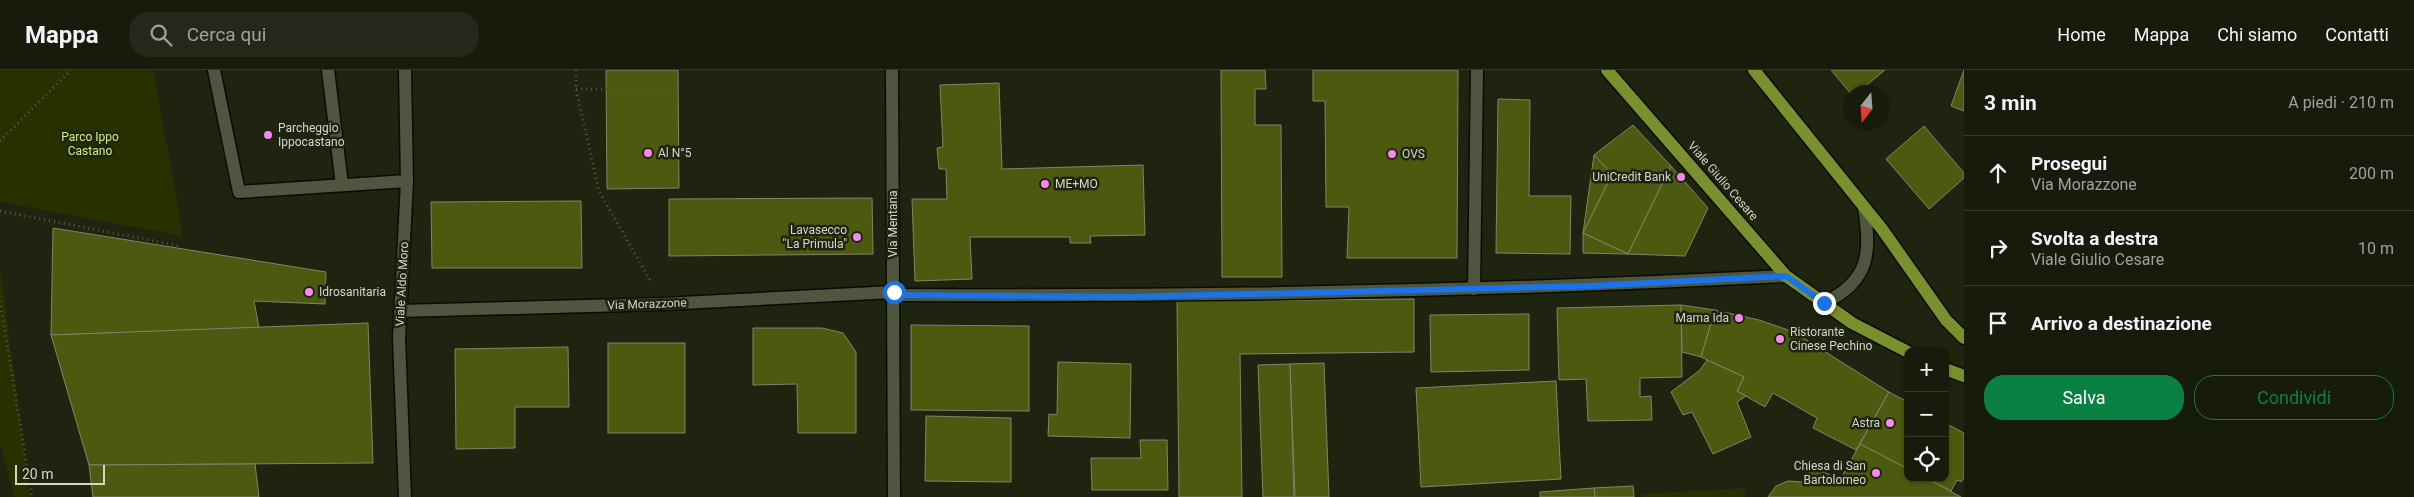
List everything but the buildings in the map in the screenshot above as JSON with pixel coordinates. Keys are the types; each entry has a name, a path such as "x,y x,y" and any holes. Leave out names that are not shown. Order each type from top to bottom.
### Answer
{"main road":[{"name":"Viale Giulio Cesare","path":"1608,70 1786,276 1852,323 1904,350"},
{"path":"1754,70 1864,207 1946,320 1964,338"},
{"path":"1949,371 1964,376"}],"street":[{"path":"214,70 239,192 408,181"},
{"path":"328,70 342,185"},
{"name":"Viale Aldo Moro","path":"405,70 408,181 400,311 405,497"},
{"name":"Via Mentana","path":"892,70 894,497"},
{"path":"1474,289 1477,70"},
{"path":"1824,303 1841,295 1850,287 1864,266 1869,238 1864,207"},
{"name":"Via Morazzone","path":"400,311 663,304 894,294 1128,297 1474,289 1591,286 1786,276"}],"path":[{"path":"0,141 71,70"},
{"path":"576,70 576,89 599,191 663,304"},
{"path":"576,89 678,89"},
{"path":"0,211 180,246"},
{"path":"0,301 32,497"}],"green space":[{"name":"Parco Ippo Castano","path":"0,70 153,70 182,236 0,202"},
{"path":"0,267 30,497 15,497 0,443"},
{"path":"1745,488 1746,497 1642,497 1642,494"}],"place":[{"name":"Parcheggio Ippocastano","path":"268,135"},
{"name":"Al N°5","path":"648,153"},
{"name":"OVS","path":"1392,154"},
{"name":"UniCredit Bank","path":"1681,177"},
{"name":"ME+MO","path":"1045,184"},
{"name":"Lavasecco \"La Primula\"","path":"857,237"},
{"name":"Idrosanitaria","path":"309,292"},
{"name":"Mama Ida","path":"1739,318"},
{"name":"Ristorante Cinese Pechino","path":"1780,339"},
{"name":"Astra","path":"1890,423"},
{"name":"Chiesa di San Bartolomeo","path":"1876,473"}],"route":[{"path":"894,292 894,295 1128,297 1591,286 1786,276 1824,303"}]}
